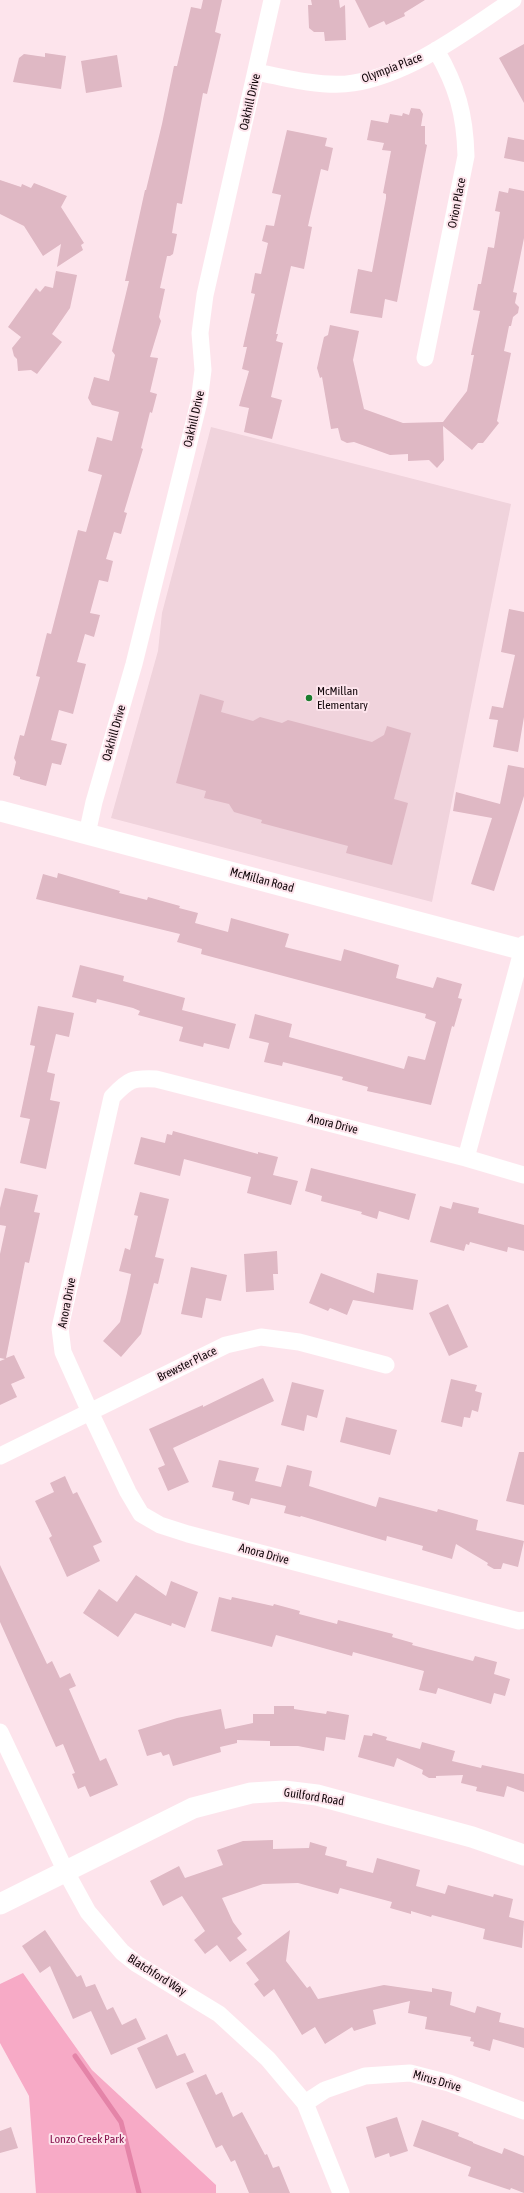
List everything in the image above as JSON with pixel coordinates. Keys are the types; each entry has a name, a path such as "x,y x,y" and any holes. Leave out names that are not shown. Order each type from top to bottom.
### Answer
{"street":[{"name":"Oakhill Drive","path":"87,834 94,802 134,664 199,402 203,370 200,333 205,295 257,72 272,0"},
{"name":"Olympia Place","path":"257,72 316,83 352,84 385,74 436,50 513,0"},
{"name":"Orion Place","path":"425,358 466,156 465,124 449,72 436,50"},
{"name":"McMillan Road","path":"0,811 523,947"},
{"path":"466,1158 523,947"},
{"name":"Anora Drive","path":"524,1175 466,1158 156,1079 140,1078 126,1082 112,1098 60,1328 63,1352 128,1492 141,1514 160,1525 519,1621 524,1620"},
{"name":"Brewster Place","path":"0,1456 226,1345 261,1337 299,1342 386,1365"},
{"name":"Blatchford Way","path":"0,1732 66,1872 88,1912 122,1952 137,1964 206,2005 234,2026 268,2059 305,2103 341,2193"},
{"name":"Guilford Road","path":"0,1904 193,1808 217,1800 257,1792 284,1792 330,1799 472,1836 524,1855"},
{"name":"Mirus Drive","path":"305,2103 325,2090 365,2076 410,2073 449,2083 524,2111"}],"shaded area":[{"name":"McMillan Elementary","path":"211,427 511,504 432,902 111,818 158,651 162,613"}],"green space":[{"name":"Lonzo Creek Park","path":"23,1973 92,2070 216,2185 216,2193 36,2193 29,2096 0,2043 0,1984"}],"building":[{"path":"203,0 222,0 215,32 221,34 207,94 203,93 182,204 177,203 172,233 177,234 173,254 167,256 160,288 165,289 159,317 161,321 150,357 158,358 150,392 157,394 152,413 150,412 141,448 143,449 124,512 127,513 121,534 114,532 106,559 113,561 108,582 99,580 90,613 100,615 94,637 85,634 77,662 86,664 73,714 59,710 51,740 67,744 61,765 52,763 46,786 20,779 20,777 13,775 16,762 14,758 20,735 24,736 40,677 36,676 47,633 51,634 78,530 86,532 102,475 88,471 97,437 112,441 119,412 92,405 88,398 94,377 109,381 115,355 112,351 129,281 125,281 174,66 177,66 191,7 201,9"},
{"path":"311,0 339,0 340,8 345,5 346,40 325,41 324,32 314,32 309,28 308,5 312,5"},
{"path":"355,0 425,0 404,13 405,16 386,25 384,21 369,28"},
{"path":"524,44 524,103 499,58"},
{"path":"45,53 66,56 61,89 13,82 19,58 24,54 45,57"},
{"path":"117,55 122,87 86,93 81,61"},
{"path":"411,108 420,109 423,114 421,126 425,126 425,144 427,145 397,302 385,299 382,318 350,313 358,269 372,272 386,198 386,194 383,193 391,151 382,150 384,143 367,140 371,120 388,123 390,114 402,116 403,113 409,115"},
{"path":"287,130 327,138 325,146 333,148 328,171 321,169 308,226 312,227 304,269 291,266 276,334 278,334 276,341 283,343 271,397 282,400 272,439 244,432 249,408 239,406 249,371 242,369 247,347 243,347 255,294 251,293 255,273 261,274 268,243 262,241 266,225 274,226 281,195 272,193"},
{"path":"508,137 524,140 524,162 504,158"},
{"path":"0,180 21,187 22,184 31,188 34,183 67,196 61,207 84,243 81,245 83,250 57,267 61,244 43,256 24,226 0,214"},
{"path":"509,188 524,191 524,238 513,292 517,293 515,303 519,307 518,313 513,317 511,326 509,326 504,351 511,353 497,421 499,423 483,443 478,443 472,450 443,426 444,460 437,468 429,460 408,461 408,454 390,455 354,442 347,443 341,440 338,428 331,429 322,377 320,378 317,368 324,337 328,335 330,325 359,331 353,360 364,409 403,423 443,422 467,391 474,355 471,355 480,311 473,310 478,284 481,284 488,247 494,248 500,212 495,211 499,191 508,193"},
{"path":"56,271 77,275 70,308 52,334 62,342 37,374 31,370 18,371 17,359 14,356 12,348 21,337 8,327 36,288 40,292 45,286 53,288"},
{"path":"509,609 524,612 524,717 518,752 493,747 498,720 489,719 492,706 503,708 515,655 501,652"},
{"path":"200,694 224,701 221,712 253,721 260,717 282,723 288,720 372,742 384,735 387,726 411,733 394,799 408,803 392,865 346,853 348,846 261,823 262,820 234,812 229,804 204,798 206,791 176,783"},
{"path":"508,765 524,768 524,796 494,891 471,884 492,818 453,811 456,792 500,804"},
{"path":"58,873 120,891 119,893 147,900 148,897 180,906 179,908 198,913 195,923 228,932 231,918 289,934 285,947 341,961 344,949 399,965 396,978 433,988 437,977 462,984 458,998 462,999 454,1027 452,1026 431,1105 367,1091 368,1087 342,1080 343,1077 283,1062 282,1066 264,1062 269,1043 249,1038 255,1014 292,1024 289,1037 404,1069 408,1056 425,1060 436,1022 425,1018 426,1014 201,954 202,949 177,942 180,934 36,899 43,874 57,878"},
{"path":"80,965 124,976 123,981 185,998 182,1010 236,1024 229,1049 204,1043 203,1047 179,1041 183,1027 138,1015 140,1011 133,1008 97,999 96,1003 72,997"},
{"path":"38,1006 74,1013 69,1037 56,1034 47,1072 55,1074 50,1100 60,1102 46,1169 20,1163 30,1119 20,1117 35,1046 30,1045"},
{"path":"173,1131 258,1154 258,1152 278,1157 273,1175 298,1181 291,1205 247,1193 251,1177 184,1159 180,1176 134,1164 141,1137 165,1143 167,1134 172,1135"},
{"path":"311,1168 416,1194 409,1220 379,1211 377,1219 361,1214 362,1212 321,1201 322,1196 305,1191"},
{"path":"5,1188 38,1195 34,1212 40,1213 29,1263 25,1262 6,1358 14,1355 25,1378 11,1384 17,1397 0,1405 0,1361 5,1359 0,1358 0,1254 6,1226 0,1225 0,1208"},
{"path":"140,1192 169,1199 155,1257 164,1259 158,1284 154,1283 141,1334 121,1357 103,1341 120,1322 131,1274 119,1271 125,1248 130,1250 138,1216 134,1215"},
{"path":"453,1202 479,1208 478,1213 524,1225 524,1251 508,1247 507,1252 470,1242 469,1245 466,1244 464,1251 430,1242 440,1206 451,1209"},
{"path":"277,1251 278,1274 273,1274 274,1290 246,1292 244,1254"},
{"path":"191,1267 227,1275 221,1301 206,1298 202,1318 181,1314"},
{"path":"321,1273 374,1293 377,1273 418,1280 413,1310 353,1300 347,1315 330,1308 328,1311 309,1303"},
{"path":"448,1304 468,1347 449,1356 429,1313"},
{"path":"263,1378 274,1401 173,1448 189,1482 168,1491 158,1468 165,1465 149,1429 203,1405 203,1407"},
{"path":"451,1379 477,1385 475,1391 482,1393 478,1412 472,1410 470,1418 464,1417 462,1427 441,1422"},
{"path":"292,1382 324,1390 317,1418 307,1415 304,1431 281,1425"},
{"path":"346,1417 397,1430 390,1455 340,1442"},
{"path":"519,1452 524,1452 524,1505 506,1501"},
{"path":"219,1460 259,1468 255,1481 281,1487 287,1465 312,1471 309,1486 376,1507 379,1497 437,1512 438,1509 478,1520 476,1530 524,1541 518,1567 503,1563 501,1569 494,1569 487,1565 488,1563 456,1544 452,1559 422,1550 423,1546 387,1536 386,1541 301,1516 284,1513 286,1506 251,1498 249,1505 232,1500 234,1492 212,1487"},
{"path":"65,1476 73,1494 77,1492 102,1542 93,1546 100,1561 67,1577 49,1538 52,1536 35,1501 54,1492 50,1483"},
{"path":"0,1565 47,1664 52,1661 60,1678 70,1673 76,1686 69,1689 100,1761 106,1758 118,1785 90,1797 85,1786 78,1789 72,1774 75,1773 63,1744 56,1747 0,1622"},
{"path":"136,1575 166,1596 171,1581 198,1592 185,1628 172,1623 171,1626 135,1613 118,1637 83,1613 99,1589 117,1602"},
{"path":"219,1597 231,1600 232,1597 273,1606 274,1604 300,1611 299,1614 337,1624 338,1620 393,1634 392,1637 413,1643 412,1645 473,1661 475,1656 497,1662 494,1674 510,1679 505,1696 494,1693 491,1704 438,1688 436,1694 419,1690 424,1671 353,1652 352,1656 276,1635 272,1647 211,1631"},
{"path":"274,1706 294,1706 294,1709 326,1714 327,1711 349,1715 345,1740 326,1737 324,1751 298,1746 270,1746 270,1741 237,1740 237,1743 220,1747 221,1752 173,1766 169,1754 163,1756 161,1752 147,1756 138,1730 177,1718 221,1709 225,1729 253,1723 253,1714 274,1714"},
{"path":"373,1733 387,1737 386,1740 420,1749 422,1742 455,1751 452,1761 481,1768 482,1765 524,1774 524,1792 507,1786 504,1797 476,1791 477,1787 461,1783 463,1775 436,1776 436,1778 429,1778 422,1774 423,1770 397,1758 394,1767 358,1757 364,1735 372,1736"},
{"path":"273,1840 273,1849 309,1848 310,1842 327,1847 325,1855 347,1861 346,1866 373,1873 377,1858 420,1870 416,1886 445,1894 448,1885 493,1897 494,1894 513,1899 509,1917 524,1921 522,1948 483,1939 485,1929 432,1915 431,1917 411,1911 411,1914 390,1908 392,1902 340,1888 338,1894 298,1883 263,1884 222,1898 233,1922 242,1934 237,1938 247,1950 230,1962 217,1945 205,1954 194,1940 205,1931 182,1896 163,1906 150,1881 179,1866 185,1878 223,1865 217,1850 243,1841"},
{"path":"45,1930 77,1977 81,1975 86,1987 95,1984 107,2010 113,2007 122,2025 136,2018 146,2039 111,2055 91,2011 73,2019 50,1966 40,1973 22,1946"},
{"path":"290,1930 286,1961 307,1988 310,1986 318,1999 384,1985 432,1992 432,1988 452,1992 450,2005 475,2013 477,2006 501,2013 499,2022 524,2028 524,2048 493,2039 490,2051 473,2046 474,2042 470,2041 471,2037 425,2029 427,2017 408,2013 410,2001 373,2010 376,2024 354,2031 352,2027 325,2044 315,2027 302,2035 274,1989 264,1997 254,1984 259,1980 246,1963"},
{"path":"167,2034 177,2056 185,2053 194,2072 156,2089 137,2048"},
{"path":"206,2074 216,2095 222,2092 233,2117 242,2112 265,2155 267,2154 273,2168 279,2166 290,2193 249,2193 235,2160 231,2162 222,2145 216,2148 186,2083"},
{"path":"397,2117 408,2151 390,2157 389,2153 375,2158 366,2127"},
{"path":"422,2120 459,2133 458,2136 502,2154 504,2148 524,2156 524,2193 468,2176 471,2167 413,2146"},
{"path":"11,2127 18,2148 0,2153 0,2131"}],"waterway":[{"path":"75,2056 121,2122 139,2193"}],"place":[{"name":"McMillan Elementary","path":"309,698"}]}
